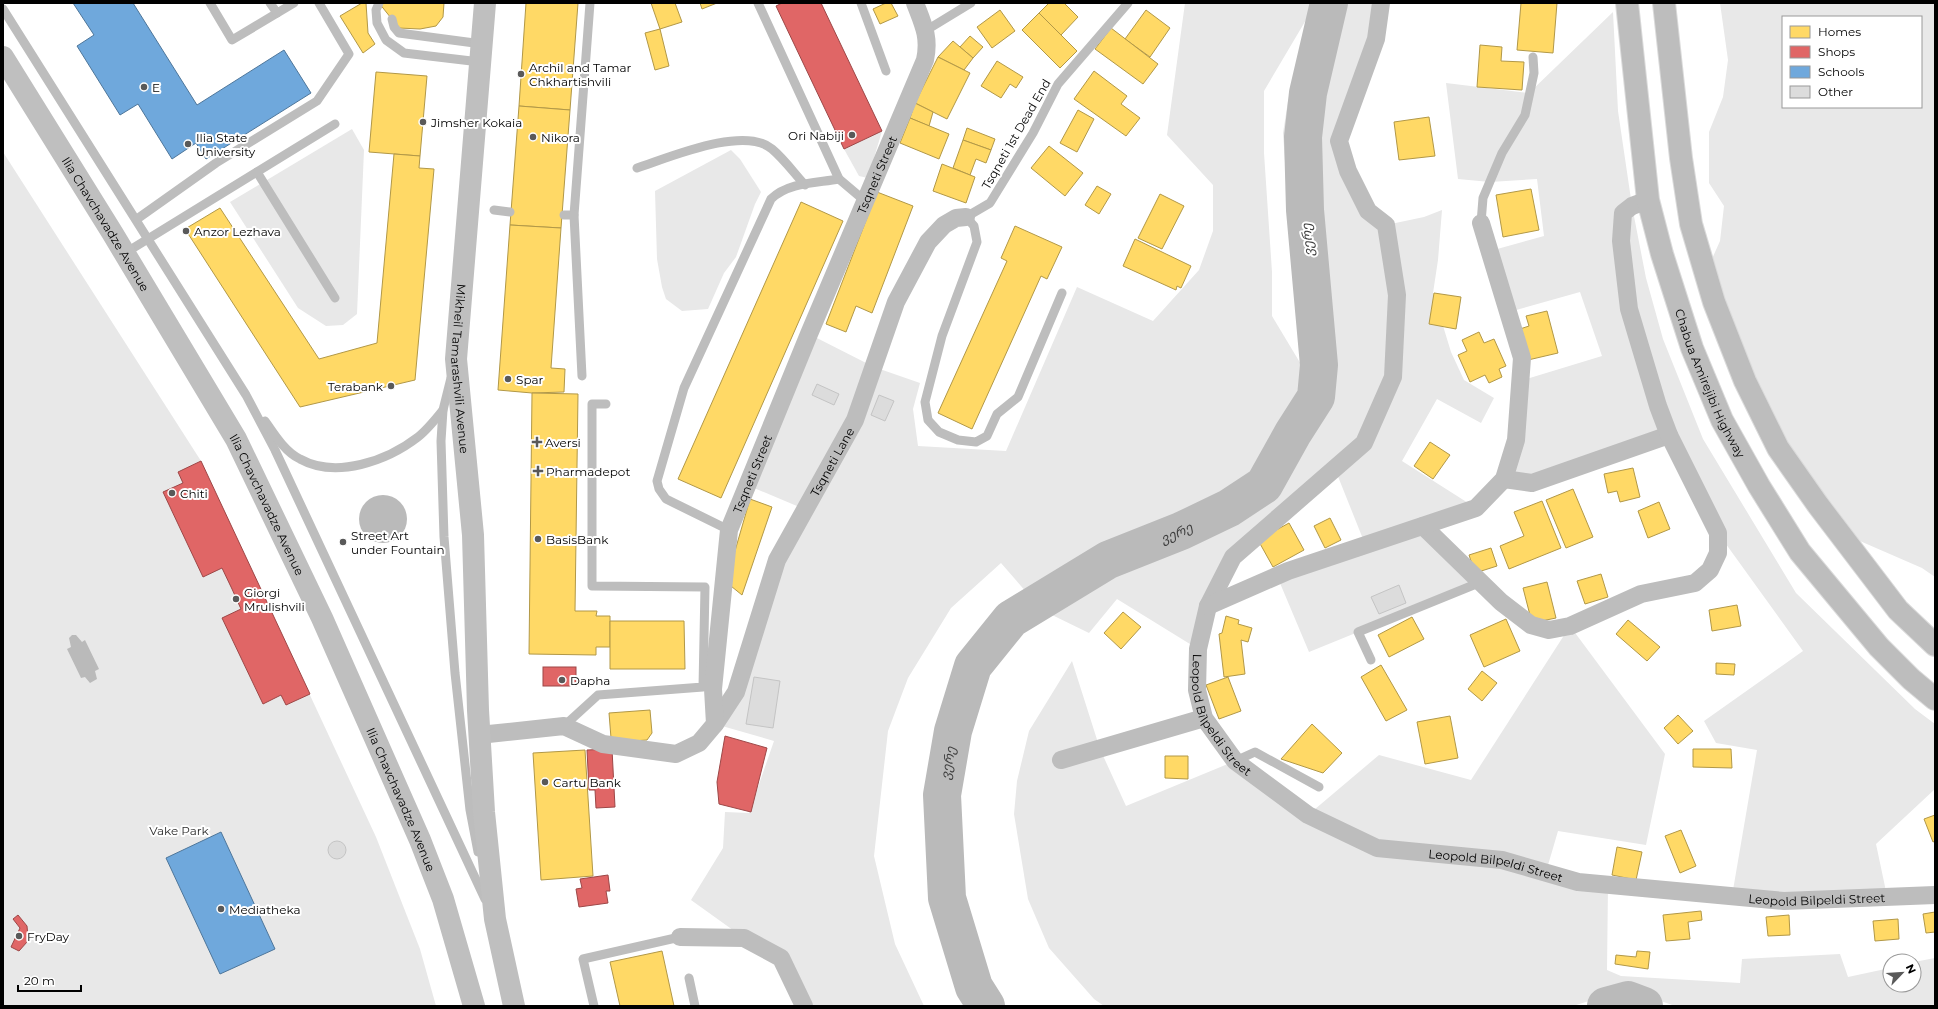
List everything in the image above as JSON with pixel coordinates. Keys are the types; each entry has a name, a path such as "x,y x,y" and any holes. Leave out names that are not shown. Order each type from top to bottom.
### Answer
{"main road":[{"name":"Mikheil Tamarashvili Avenue","path":"479,735 473,535 456,359 485,3"},
{"name":"Chabua Amirejibi Highway","path":"1627,3 1648,200 1662,254 1692,348 1722,420 1759,486 1800,552 1879,648 1935,700"},
{"path":"1664,3 1681,158 1691,224 1714,302 1745,381 1778,448 1818,505 1898,610 1935,645"},
{"name":"Ilia Chavchavadze Avenue","path":"3,57 125,253 236,439 322,618 378,744 443,899 474,1006"},
{"path":"479,735 484,812 495,919 514,1006"}],"street":[{"name":"Tsqneti Street","path":"715,724 713,689 729,530 925,60 928,46 926,31 915,3"},
{"name":"Leopold Bilpeldi Street","path":"1381,3 1376,39 1339,141 1348,171 1368,210 1386,225 1397,295 1393,377 1364,443 1233,557 1208,606 1198,649 1197,690 1204,718 1235,761 1308,815 1377,848 1502,860 1578,882 1784,901 1935,895"},
{"path":"1423,526 1501,602 1531,625 1549,630 1570,626 1641,594 1695,583 1710,570 1718,553 1718,533 1670,435 1658,406 1629,309 1621,240 1623,213 1632,206 1648,200"},
{"name":"Tsqneti Lane","path":"715,724 736,692 776,560 855,420 896,302 928,242 944,225 956,218 966,217"},
{"path":"1208,606 1288,571 1476,508 1504,479 1516,440 1522,358 1481,223"},
{"path":"1504,479 1532,483 1670,435"},
{"path":"1061,760 1204,718"},
{"path":"479,735 564,726 603,744 676,754 699,743 715,724"},
{"path":"680,937 744,938 781,958 804,1006"}],"lane":[{"path":"210,3 232,40 294,3"},
{"path":"270,3 277,13"},
{"path":"137,219 216,163 317,101 349,54 319,3"},
{"path":"379,3 376,10 377,23 386,40 404,53 481,53"},
{"path":"582,376 574,215 590,3"},
{"path":"758,3 839,179 865,201"},
{"path":"861,3 886,71"},
{"path":"926,31 971,3"},
{"name":"Tsqneti 1st Dead End","path":"966,217 990,203 1033,133 1058,84 1128,3"},
{"path":"3,9 137,219 246,395 275,450 495,919"},
{"path":"392,19 394,27 400,33 481,53"},
{"path":"1481,223 1483,198 1502,153 1524,115 1534,73 1533,57"},
{"path":"125,253 335,124"},
{"path":"637,168 713,143 746,139 771,148 805,184"},
{"path":"257,172 335,298"},
{"path":"729,530 666,499 659,489 658,481 684,388 771,199 779,191 787,187 839,179"},
{"path":"494,210 510,212"},
{"path":"564,215 574,215"},
{"path":"966,217 974,226 977,242 942,336 925,402 928,420 939,432 958,440 976,442 987,436 997,414 1018,397 1062,293"},
{"path":"456,359 443,410 441,441 442,487 455,673 470,810 479,857 495,919"},
{"path":"246,395 285,447 298,459 317,466 334,468 380,458 401,449 429,427 443,410"},
{"path":"564,726 598,695 703,687 705,587 592,586 592,404 606,404"},
{"path":"1370,660 1358,632 1481,582"},
{"path":"1235,761 1255,752 1319,786"},
{"path":"594,1006 584,959 680,937"},
{"path":"689,978 695,1006"}],"green space":[{"path":"1185,3 1316,3 1264,91 1264,153 1272,272 1272,316 1305,371 1297,408 1277,444 1248,482 1201,510 1133,531 1088,551 1027,593 1001,563 951,608 908,678 888,731 874,856 895,944 924,1006 804,1006 781,958 744,938 691,900 723,848 725,812 749,813 774,741 715,724 804,509 747,485 809,334 874,367 920,383 913,409 918,446 1006,451 1077,287 1153,321 1199,270 1213,231 1213,185 1167,135"},
{"path":"1341,3 1381,3 1339,141 1386,225 1424,217 1442,210 1438,260 1433,293 1451,352 1464,380 1494,398 1481,423 1437,399 1402,461 1476,508 1424,525 1481,582 1309,652 1277,576 1365,544 1335,469 1233,557 1198,649 1117,599 1089,633 1050,614 1124,564 1190,540 1265,497 1327,400 1325,350 1309,325 1293,279 1283,133 1288,101 1300,71 1334,26"},
{"path":"1720,3 1935,3 1935,577 1922,568 1853,538 1797,464 1739,346 1711,261 1720,241 1724,206 1709,183 1709,132 1723,97 1728,60"},
{"path":"1613,12 1618,111 1632,206 1646,278 1663,339 1703,439 1796,593 1915,709 1935,724 1935,789 1876,844 1887,896 1732,896 1757,750 1716,743 1704,721 1803,651 1718,533 1670,435 1532,483 1504,479 1520,381 1602,356 1580,292 1509,312 1490,251 1544,236 1537,179 1490,182 1458,179 1446,83 1529,93"},
{"path":"352,129 364,150 357,314 343,325 326,326 298,308 230,202"},
{"path":"882,131 868,178 859,176 844,149"},
{"path":"731,150 740,159 761,192 755,204 736,257 724,273 708,309 682,311 666,299 662,287 657,259 655,191"},
{"name":"Vake Park","path":"3,152 201,461 376,837 420,949 436,1006 3,1006"},
{"path":"1570,626 1665,754 1646,845 1558,831 1546,872 1608,885 1607,970 1621,976 1740,983 1742,959 1840,954 1848,977 1882,970 1882,993 1922,993 1922,960 1935,958 1935,1006 1675,1006 1658,1000 1621,991 1573,1006 1104,1006 1094,999 1049,948 1028,899 1014,814 1017,781 1029,731 1072,661 1100,749 1126,806 1235,761 1308,815 1379,755 1471,780"}],"shaded area":[{"path":"378,495 388,495 397,499 403,505 406,510 406,528 397,539 388,543 378,543 369,539 363,533 359,524 359,514 363,505 369,499"},
{"path":"72,635 76,635 82,642 85,640 99,669 95,671 97,679 90,683 85,677 81,678 67,649 71,647 69,638"}],"building: Homes":[{"path":"362,3 366,3 368,33 375,44 363,53 340,16"},
{"path":"379,3 444,3 443,17 436,26 420,29 399,28"},
{"path":"526,3 578,3 570,110 519,106"},
{"path":"651,3 675,3 682,22 660,29"},
{"path":"700,3 717,3 702,9"},
{"path":"886,3 891,3 898,16 880,24 873,9"},
{"path":"1049,3 1064,3 1078,17 1061,35 1039,13"},
{"path":"1521,3 1557,3 1553,53 1517,50"},
{"path":"1000,10 1015,31 992,48 977,27"},
{"path":"1146,10 1170,28 1150,57 1125,39"},
{"path":"1039,13 1077,51 1060,68 1022,30"},
{"path":"1111,28 1158,64 1143,84 1095,49"},
{"path":"660,29 669,66 655,70 645,33"},
{"path":"970,36 983,47 973,58 960,47"},
{"path":"953,41 973,58 964,70 938,57"},
{"path":"1480,45 1502,47 1501,61 1524,62 1522,90 1477,87"},
{"path":"938,57 970,73 947,119 915,103"},
{"path":"997,61 1023,77 1016,88 1010,84 1001,98 981,86"},
{"path":"1094,71 1127,96 1121,104 1140,118 1126,136 1074,99"},
{"path":"376,72 427,76 420,156 369,152"},
{"path":"915,103 933,112 929,126 910,118"},
{"path":"519,106 570,110 561,228 510,225"},
{"path":"1078,110 1094,119 1077,152 1060,143"},
{"path":"1429,117 1435,156 1399,160 1394,122"},
{"path":"910,118 949,134 939,159 900,143"},
{"path":"967,128 995,139 991,150 963,140"},
{"path":"963,140 991,150 986,163 976,159 970,175 953,168"},
{"path":"1049,146 1083,173 1065,196 1031,168"},
{"path":"394,154 420,156 419,168 434,169 415,380 300,407 185,229 220,208 319,359 377,343"},
{"path":"942,164 975,177 966,203 933,191"},
{"path":"1097,186 1111,194 1099,214 1085,205"},
{"path":"1531,189 1539,230 1503,237 1496,195"},
{"path":"877,192 913,206 872,313 856,306 846,332 826,324"},
{"path":"1160,194 1184,206 1162,249 1138,238"},
{"path":"801,202 843,221 721,498 678,479"},
{"path":"510,225 561,228 551,368 565,369 564,392 532,393 498,390"},
{"path":"1015,226 1062,247 1047,279 1041,276 972,429 938,413 1007,261 1001,258"},
{"path":"1135,239 1191,266 1181,288 1177,286 1176,290 1123,266"},
{"path":"1434,293 1461,297 1456,329 1429,324"},
{"path":"1547,311 1558,353 1528,360 1520,329 1529,326 1526,316"},
{"path":"1479,332 1484,343 1494,339 1506,366 1499,369 1502,377 1489,383 1485,375 1470,382 1458,355 1467,351 1462,340"},
{"path":"532,393 578,394 575,611 597,611 596,616 610,616 610,647 596,647 596,655 529,654"},
{"path":"1430,442 1450,455 1433,479 1414,466"},
{"path":"1633,468 1640,497 1620,502 1617,491 1608,493 1604,474"},
{"path":"1573,489 1593,537 1566,548 1546,500"},
{"path":"750,499 772,507 742,595 726,582"},
{"path":"1542,501 1561,548 1509,569 1500,546 1524,536 1514,512"},
{"path":"1659,502 1670,529 1648,538 1638,511"},
{"path":"1330,518 1341,540 1325,548 1314,526"},
{"path":"1289,523 1304,550 1273,567 1258,540"},
{"path":"1491,548 1497,566 1475,573 1469,555"},
{"path":"1601,574 1608,597 1585,604 1577,581"},
{"path":"1547,582 1556,618 1532,623 1523,588"},
{"path":"1737,605 1741,626 1712,631 1709,610"},
{"path":"1123,612 1141,627 1121,649 1104,633"},
{"path":"1226,616 1239,620 1238,624 1252,628 1248,642 1241,640 1245,674 1224,677 1219,634 1222,633"},
{"path":"1412,617 1424,639 1389,657 1378,635"},
{"path":"1506,619 1520,651 1484,667 1470,635"},
{"path":"1628,620 1660,647 1647,661 1616,634"},
{"path":"610,621 684,621 685,669 610,669"},
{"path":"1716,663 1735,664 1734,675 1716,674"},
{"path":"1381,665 1407,710 1386,721 1361,677"},
{"path":"1482,671 1497,683 1482,701 1468,689"},
{"path":"1228,677 1241,711 1219,719 1206,685"},
{"path":"650,710 652,733 647,740 617,742 611,738 609,713"},
{"path":"1678,715 1693,731 1678,744 1664,728"},
{"path":"1450,716 1458,758 1425,764 1417,722"},
{"path":"1312,724 1342,753 1323,773 1281,759"},
{"path":"1693,749 1731,749 1732,768 1693,767"},
{"path":"585,750 593,876 541,880 533,753"},
{"path":"1165,756 1188,756 1188,779 1165,778"},
{"path":"1935,815 1935,841 1933,842 1924,819"},
{"path":"1681,830 1696,866 1680,873 1665,836"},
{"path":"1617,847 1642,852 1636,880 1612,875"},
{"path":"1701,911 1702,920 1688,922 1690,939 1666,941 1663,915"},
{"path":"1935,912 1935,932 1926,933 1923,914"},
{"path":"1789,915 1790,935 1768,936 1766,917"},
{"path":"1898,919 1899,939 1875,941 1873,921"},
{"path":"662,951 674,1006 620,1006 610,962"},
{"path":"1637,951 1650,952 1648,969 1615,964 1616,955 1636,957"}],"building: Shops":[{"path":"782,3 821,3 882,131 844,149 776,6"},
{"path":"201,461 310,694 286,705 281,695 263,704 222,618 241,609 232,589 222,568 203,577 163,492 183,483 178,472"},
{"path":"543,667 576,667 576,686 543,686"},
{"path":"725,736 767,748 751,812 719,804 717,782"},
{"path":"612,749 615,807 596,808 595,790 589,790 587,750"},
{"path":"608,875 610,891 606,891 608,903 579,907 576,889 582,888 580,879"},
{"path":"18,915 27,926 28,937 27,942 19,951 11,947 20,928 13,919"}],"building: Schools":[{"name":"E","path":"73,3 133,3 197,105 284,50 311,93 206,159 196,143 172,159 138,104 120,115 77,46 94,35"},
{"path":"221,832 275,949 220,974 166,858"}],"building: Other":[{"path":"817,384 839,394 834,405 812,395"},
{"path":"879,395 894,401 885,421 871,415"},
{"path":"1399,585 1406,603 1379,614 1371,597"},
{"path":"754,677 780,681 773,728 746,724"},
{"path":"337,841 343,844 346,850 343,856 337,859 331,856 328,850 331,844"}],"waterway":[{"name":"ვერე","path":"986,1006 974,987 947,898 942,795 953,731 973,666 1011,619 1108,560 1181,531 1229,508 1264,485 1293,433 1316,397 1319,365 1305,210 1303,137 1308,93 1329,3"},
{"name":"ვერე","path":"1606,1006 1628,1000 1644,1006"}],"place":[{"name":"Archil and Tamar Chkhartishvili","path":"521,74"},
{"name":"E","path":"144,87"},
{"name":"Jimsher Kokaia","path":"423,122"},
{"name":"Ori Nabiji","path":"852,135"},
{"name":"Nikora","path":"533,137"},
{"name":"Ilia State University","path":"188,144"},
{"name":"Anzor Lezhava","path":"186,231"},
{"name":"Spar","path":"508,379"},
{"name":"Terabank","path":"391,386"},
{"name":"Aversi","path":"537,442"},
{"name":"Pharmadepot","path":"538,471"},
{"name":"Chiti","path":"172,493"},
{"name":"BasisBank","path":"538,539"},
{"name":"Street Art under Fountain","path":"343,542"},
{"name":"Giorgi Mrulishvili","path":"236,599"},
{"name":"Dapha","path":"562,680"},
{"name":"Cartu Bank","path":"545,782"},
{"name":"Mediatheka","path":"221,909"},
{"name":"FryDay","path":"19,936"}]}
